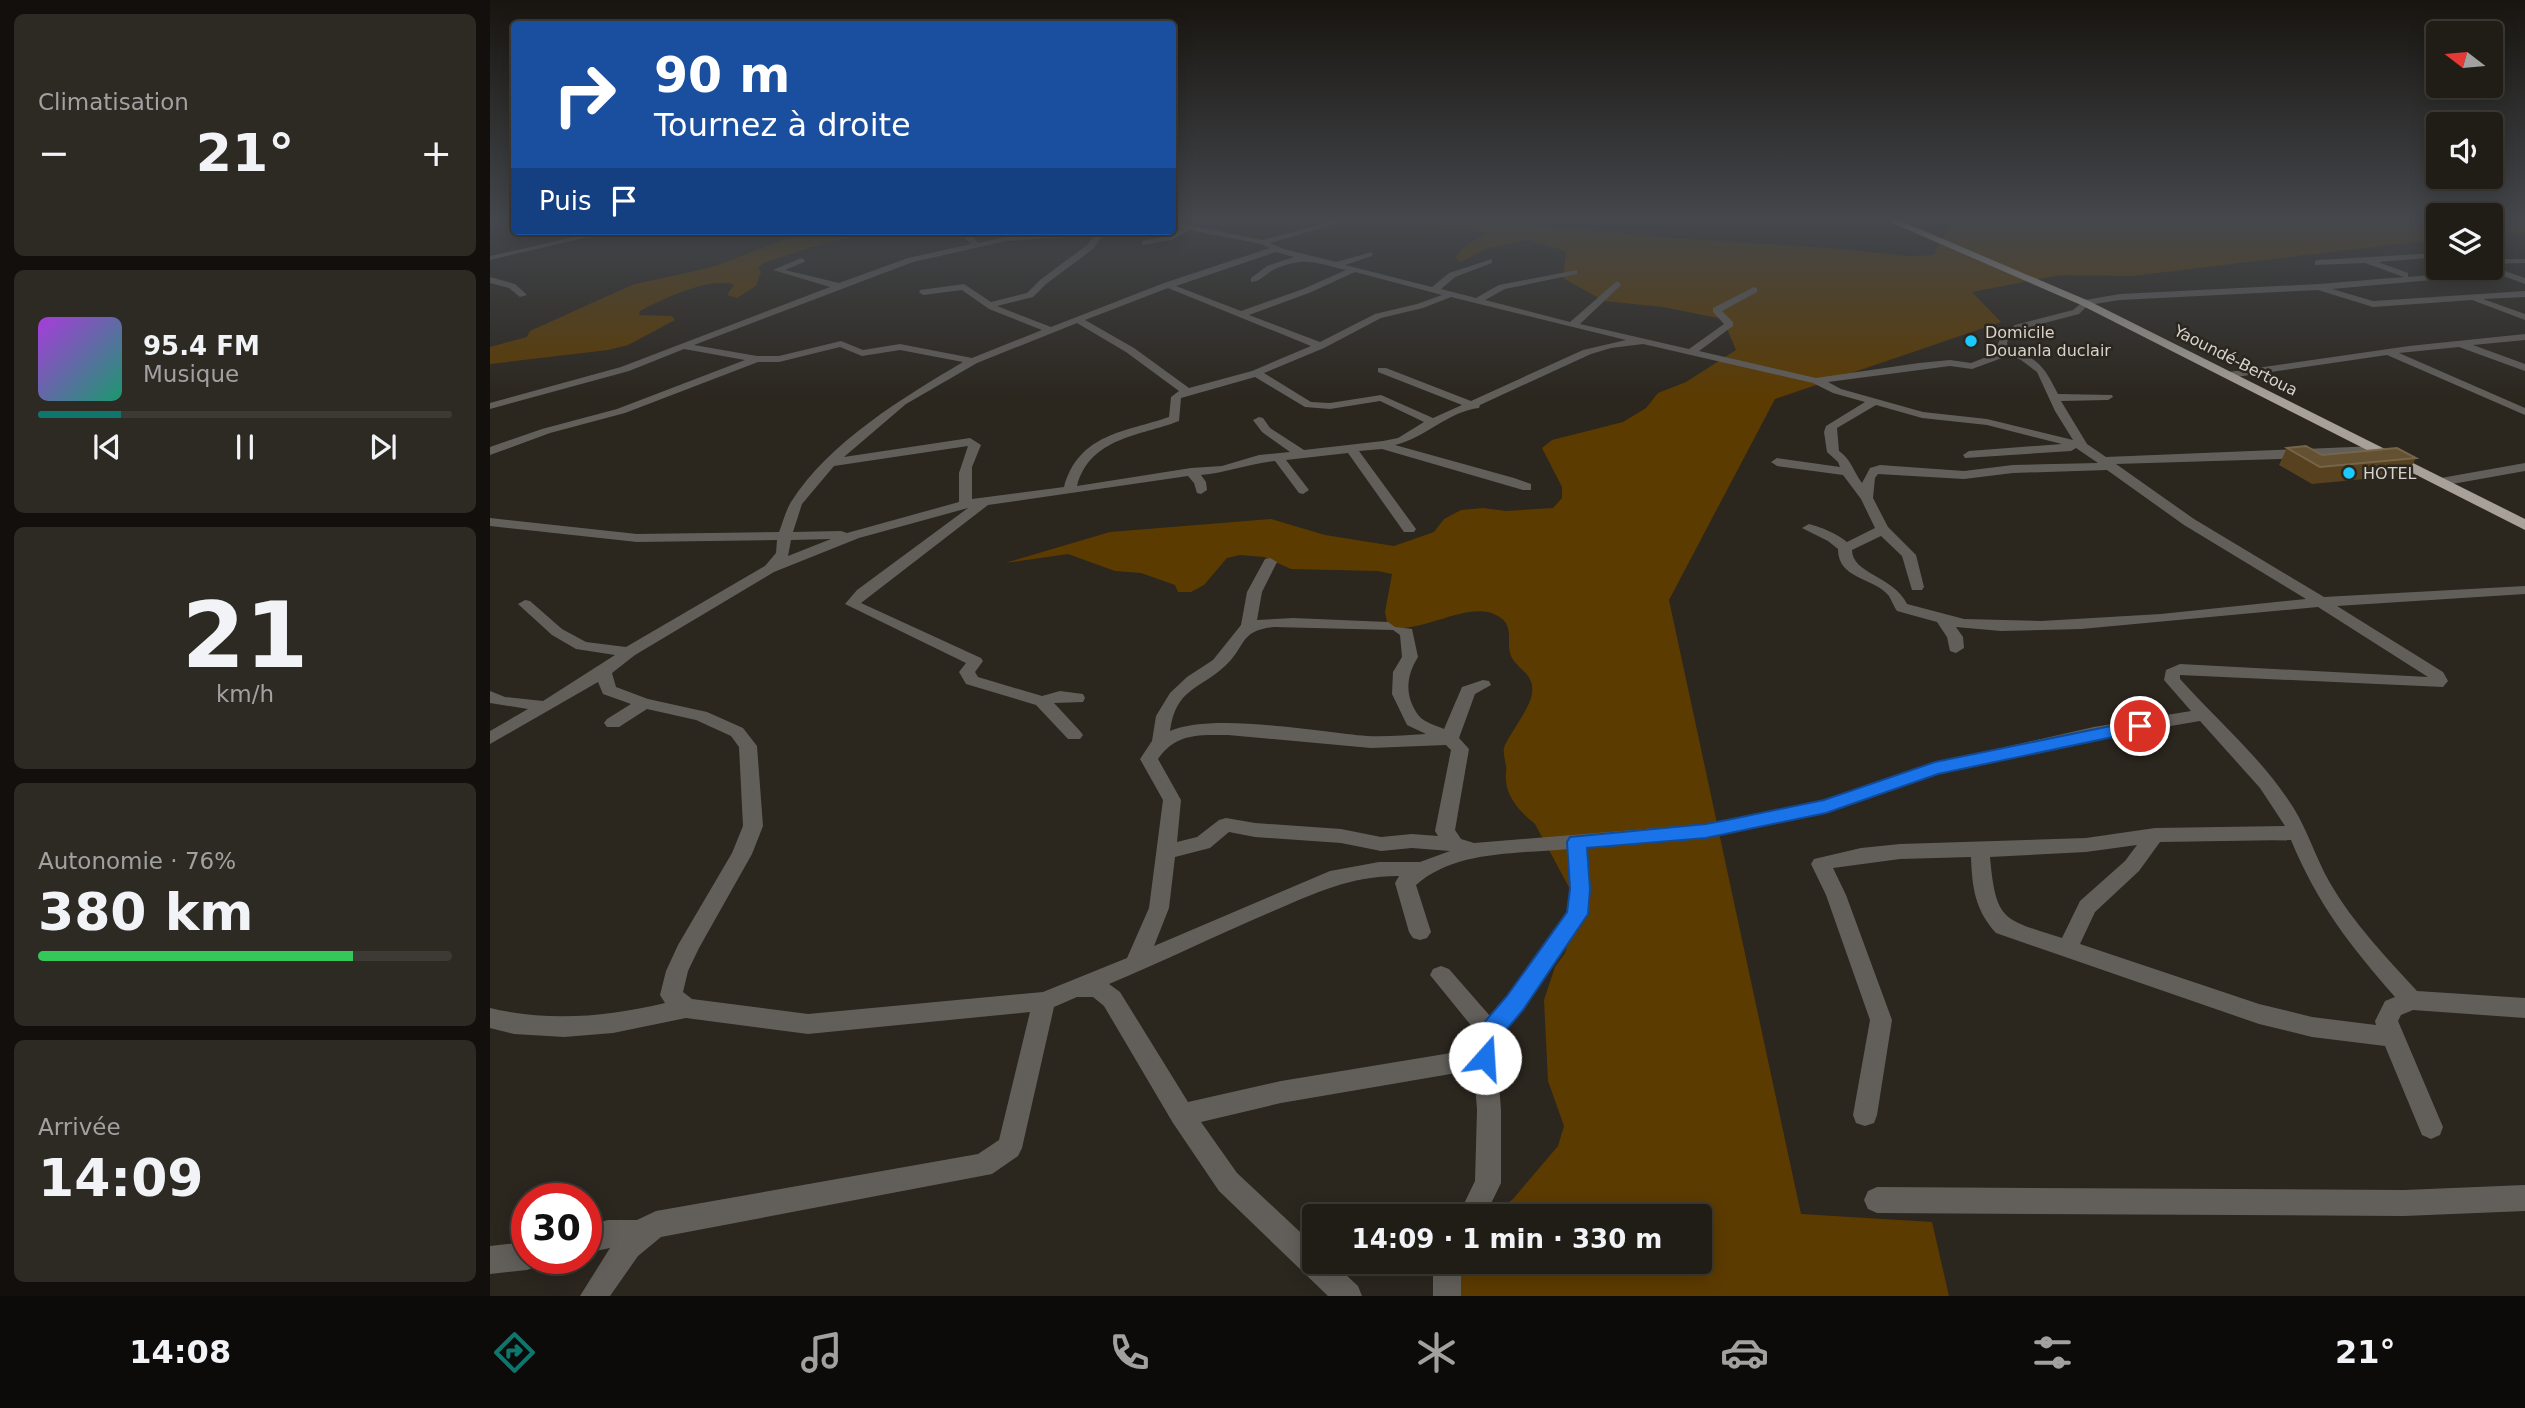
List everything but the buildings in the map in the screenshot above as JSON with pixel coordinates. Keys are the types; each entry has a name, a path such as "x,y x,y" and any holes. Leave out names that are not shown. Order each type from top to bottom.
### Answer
{"highway":[{"name":"Yaoundé-Bertoua","path":"2033,279 2085,303 2525,525"}],"street":[{"path":"813,279 838,286"},
{"path":"490,406 615,372 857,279"},
{"path":"992,307 1000,301 1030,295 1049,279"},
{"path":"769,569 783,554 784,537 796,504 830,463 902,402 973,361 1184,279"},
{"path":"1242,314 1332,279"},
{"path":"1391,279 1640,342 1693,351 1816,381 1837,391 1922,415 1987,422 2083,446"},
{"path":"1434,290 1447,279"},
{"path":"1477,301 1502,287 1538,279"},
{"path":"1816,381 1940,363 1972,366 1998,356 2003,349 2005,336 2018,327 2076,312 2085,303 2140,295 2319,287 2395,279"},
{"path":"490,280 512,286 523,295"},
{"path":"1572,325 1585,316 1617,284"},
{"path":"1167,285 1320,346"},
{"path":"923,292 964,286 992,307 1050,330"},
{"path":"2319,287 2373,304 2525,294"},
{"path":"1123,288 1143,294"},
{"path":"1693,351 1730,324 1716,310 1754,290"},
{"path":"1070,489 1077,469 1103,445 1132,429 1175,419 1176,397 1256,373 1320,346 1378,316 1420,306 1451,294"},
{"path":"2467,297 2525,317"},
{"path":"1367,311 1378,316"},
{"path":"1077,319 1130,350 1187,392"},
{"path":"2018,327 2036,335"},
{"path":"2229,375 2525,337"},
{"path":"490,738 769,569 854,535 966,504 1191,472 1223,470 1242,463 1278,457 1383,445 1402,440 1433,422 1587,352 1610,345 1640,342"},
{"path":"682,346 757,359 788,358 841,344 862,353 900,348 973,361"},
{"path":"2463,345 2525,368"},
{"path":"2003,349 2025,358 2040,370 2083,446 2106,464 2189,522 2437,676 2440,681 2437,683 2180,669 2172,673 2172,680 2202,715 2244,755 2281,802 2331,901 2411,1000"},
{"path":"2390,353 2525,412"},
{"path":"491,449 621,411 757,359"},
{"path":"1382,370 1475,405"},
{"path":"1256,373 1309,405 1330,407 1381,398 1433,422"},
{"path":"2054,397 2108,397"},
{"path":"1875,401 1832,426 1830,432 1833,452 1844,460 1847,472 1867,498 1881,529 1909,555 1917,587"},
{"path":"1259,420 1266,430 1303,455"},
{"path":"830,463 970,442 975,444 963,473 966,504"},
{"path":"1383,445 1412,456 1507,479 1527,487"},
{"path":"1969,455 2083,446"},
{"path":"1867,498 1871,473 1880,469 1964,475 2013,469 2372,449"},
{"path":"1352,450 1409,529"},
{"path":"1278,457 1303,490"},
{"path":"1777,461 1847,472"},
{"path":"2441,482 2525,467"},
{"path":"1191,472 1200,482 1201,490"},
{"path":"985,502 862,593 852,604 975,661 967,671 972,681 1042,701 1074,735"},
{"path":"490,522 637,538 854,535"},
{"path":"1809,528 1833,538 1845,548"},
{"path":"1845,548 1870,538 1881,529"},
{"path":"1845,548 1844,555 1849,565 1894,593 1902,608 1916,609 1943,620 1966,624 2034,626 2182,616 2321,602 2525,590"},
{"path":"1249,626 1248,617 1254,595 1270,562"},
{"path":"526,604 557,632 582,646 629,652"},
{"path":"1943,620 1955,637 1956,648"},
{"path":"1161,742 1161,727 1177,691 1219,664 1227,649 1249,626 1273,623 1394,628 1407,632 1411,652 1401,672 1400,694 1413,722 1450,739 1460,749 1445,831 1454,844"},
{"path":"603,672 609,690 644,703 701,716 737,732 748,746 752,826 742,854 677,971 671,995 686,1007"},
{"path":"1450,739 1468,691 1483,685"},
{"path":"490,696 497,702 532,703 545,707"},
{"path":"1042,701 1060,696 1077,698"},
{"path":"613,723 644,703"},
{"path":"490,1018 512,1024 561,1028 635,1020 686,1007 808,1024 1044,1001 1337,876 1379,869 1421,869 1474,850 1719,829 1826,806 1935,769 2094,733 2202,715"},
{"path":"1135,964 1159,908 1167,852 1171,800 1149,759 1161,742 1188,730 1228,729 1371,742 1450,739"},
{"path":"1167,852 1203,843 1226,825 1255,830 1341,836 1381,844 1412,841 1454,844 1474,850"},
{"path":"1865,1115 1881,1020 1836,895 1821,864 1842,858 1916,848 1980,850 2086,845 2155,835 2297,833"},
{"path":"2068,947 2087,907 2132,866 2155,835"},
{"path":"1477,1204 1488,1183 1489,1110 1485,1058 1490,1032 1515,1003 1577,914 1580,889 1577,842"},
{"path":"1980,850 1985,903 1991,916 2003,927 2259,1014 2312,1027 2390,1037"},
{"path":"1420,932 1405,883 1421,869"},
{"path":"1441,975 1490,1032"},
{"path":"1071,990 1097,987 1112,999 1182,1115 1228,1182 1348,1296"},
{"path":"2431,1127 2390,1037 2386,1021 2393,1008 2411,1000 2525,1008"},
{"path":"594,1296 619,1256 637,1234 656,1224 983,1165 1009,1148 1044,1001"},
{"path":"1182,1115 1294,1090 1485,1058"},
{"path":"1877,1200 2404,1203 2525,1198"},
{"path":"602,1236 637,1234"},
{"path":"490,1261 511,1258"},
{"path":"1447,1274 1447,1296"}],"shaded area":[{"path":"657,279 758,279 756,286 737,298 727,295 734,285 713,283 687,290 640,311 639,315 672,316 675,320 628,345 608,350 490,364 490,347 527,337 530,331 632,285"},
{"path":"1566,279 2037,279 1972,292 2001,322 1775,399 1669,600 1801,1214 1932,1222 1949,1296 1458,1296 1459,1274 1712,1274 1712,1204 1507,1204 1558,1146 1564,1126 1548,1081 1544,1000 1555,967 1565,953 1579,906 1535,824 1516,806 1507,787 1504,748 1528,705 1532,686 1527,675 1512,658 1507,625 1501,618 1489,612 1476,611 1417,626 1388,627 1385,612 1392,574 1378,571 1291,569 1264,557 1240,555 1227,558 1204,585 1191,592 1178,592 1175,585 1141,573 1115,571 1068,554 1005,563 1110,532 1271,519 1325,535 1394,546 1434,532 1444,519 1461,510 1553,508 1562,498 1562,487 1542,448 1552,440 1623,422 1646,408 1658,393 1686,382 1736,350 1723,319 1663,307 1604,301"}],"place":[{"name":"Domicile Douanla duclair","path":"1971,341"},
{"name":"HOTEL","path":"2349,473"}],"route":[{"path":"1485,1058 1490,1032 1515,1003 1577,914 1580,889 1577,842 1706,831 1732,826 1826,806 1935,769 2094,733 2140,726"}]}
